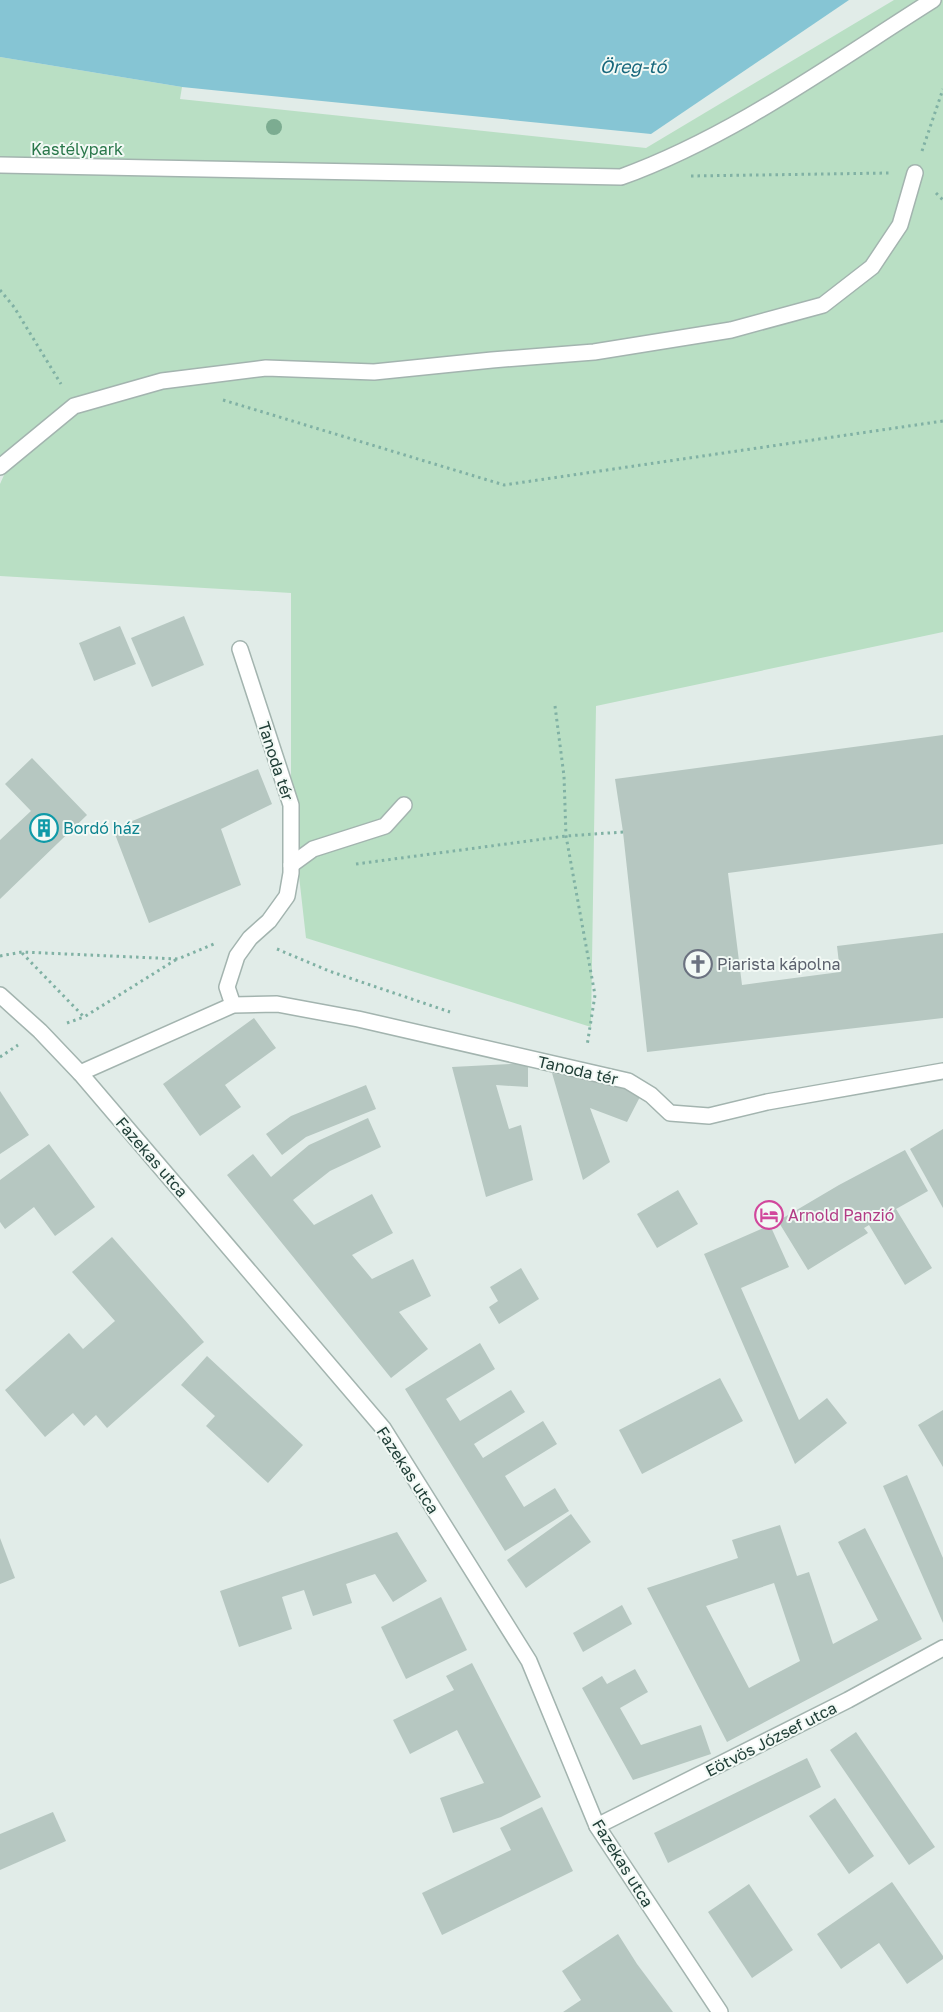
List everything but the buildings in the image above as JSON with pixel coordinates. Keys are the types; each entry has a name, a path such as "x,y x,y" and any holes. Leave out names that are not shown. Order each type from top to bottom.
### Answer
{"street":[{"path":"0,165 621,177 663,160 751,115 933,0"},
{"path":"0,467 74,406 162,381 266,368 374,372 594,352 731,330 822,305 872,266 900,225 915,173"},
{"name":"Tanoda tér","path":"233,1005 227,987 237,956 250,938 269,921 287,896 291,865 292,805 240,649"},
{"path":"291,865 313,849 385,826 404,805"},
{"name":"Fazekas utca","path":"0,995 40,1031 80,1073 383,1428 529,1661 597,1826 720,2012"},
{"name":"Tanoda tér","path":"80,1073 233,1005 277,1004 358,1019 628,1081 651,1095 670,1113 709,1116 767,1102 943,1072"},
{"name":"Eötvös József utca","path":"597,1826 848,1700 943,1648"}],"path":[{"path":"689,176 915,173 943,89"},
{"path":"0,290 14,307 74,406"},
{"path":"219,399 504,485 943,422"},
{"path":"555,706 564,776 566,836 595,995 587,1048"},
{"path":"350,865 566,836 623,832"},
{"path":"22,952 84,1017 178,959 223,941"},
{"path":"276,948 329,972 452,1012"},
{"path":"0,956 22,952 178,959"}],"green space":[{"name":"Kastélypark","path":"894,0 943,0 943,632 596,706 591,1027 306,938 291,805 291,593 0,576 0,484 12,457 0,467 0,57 182,87 180,99 646,148"}],"water":[{"name":"Öreg-tó","path":"0,0 849,0 651,134 182,87 0,57"}],"place":[{"name":"Bordó ház","path":"44,828"},
{"name":"Piarista kápolna","path":"698,964"},
{"name":"Arnold Panzió","path":"769,1215"}]}
